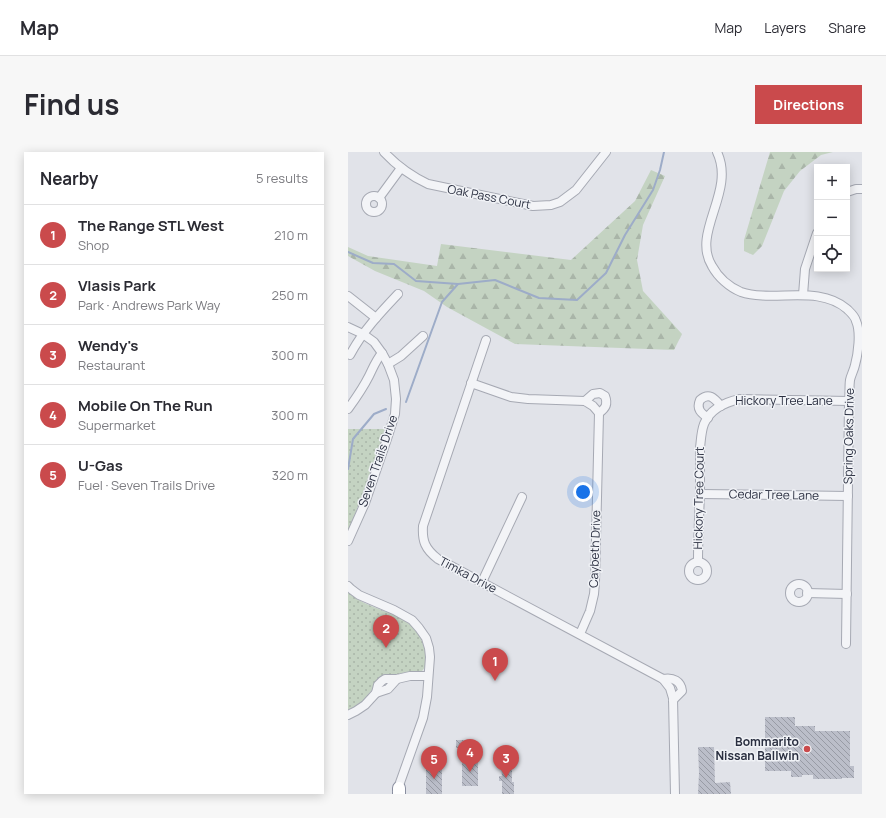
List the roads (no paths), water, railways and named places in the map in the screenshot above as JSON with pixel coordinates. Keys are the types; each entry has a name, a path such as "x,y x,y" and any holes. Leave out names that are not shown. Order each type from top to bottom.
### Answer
{"street":[{"name":"Oak Pass Court","path":"384,152 401,168 418,180 428,184 533,206 551,205 560,202 576,190 606,152"},
{"name":"Spring Oaks Drive","path":"717,152 720,158 722,170 721,187 707,238 707,255 713,268 729,285 742,292 762,295 803,295 829,298 845,308 857,321 859,341 856,364 850,379 849,401 846,644"},
{"path":"379,198 401,168"},
{"path":"850,191 862,189"},
{"path":"803,295 805,269 816,236"},
{"path":"350,355 363,334 398,294"},
{"path":"348,296 376,318"},
{"name":"Seven Trails Drive","path":"348,327 363,334 374,342 382,353 394,380 396,399 395,414 365,503 348,541"},
{"path":"388,364 401,356 422,336"},
{"name":"Timka Drive","path":"486,340 423,526 423,540 430,553 438,558 663,679 670,688 673,698 675,794"},
{"path":"348,409 370,375 372,367 378,357 382,353"},
{"name":"Caybeth Drive","path":"471,383 511,397 528,399 585,401 594,394 600,393 605,396 607,401 605,406 598,413 594,594 590,611 580,634"},
{"name":"Hickory Tree Lane","path":"708,418 699,410 698,407 700,400 706,396 709,396 715,399 721,406"},
{"name":"Hickory Tree Lane","path":"701,433 708,418 721,406 740,399 849,401"},
{"path":"585,401 593,406 598,413"},
{"name":"Hickory Tree Court","path":"698,562 701,433"},
{"name":"Cedar Tree Lane","path":"700,494 848,496"},
{"path":"482,582 522,497"},
{"path":"348,586 359,595 394,610 412,620 420,628 426,638 429,648 430,657 424,718 398,792"},
{"path":"807,593 847,594"},
{"path":"348,715 364,705 376,693 378,685 385,679 397,679 410,676 428,676"}],"waterway":[{"path":"406,402 442,302 458,284 495,280 539,298 577,300 606,273 625,235 653,190 664,152"},
{"path":"348,252 373,263 394,264 416,281 458,284"},
{"path":"348,469 353,439 374,414 386,409"}],"place":[{"name":"Vlasis Park","path":"386,648"},
{"name":"The Range STL West","path":"495,681"},
{"name":"Bommarito Nissan Ballwin","path":"807,749"},
{"name":"Mobile On The Run","path":"470,772"},
{"name":"Wendy's","path":"506,778"},
{"name":"U-Gas","path":"434,779"}]}
